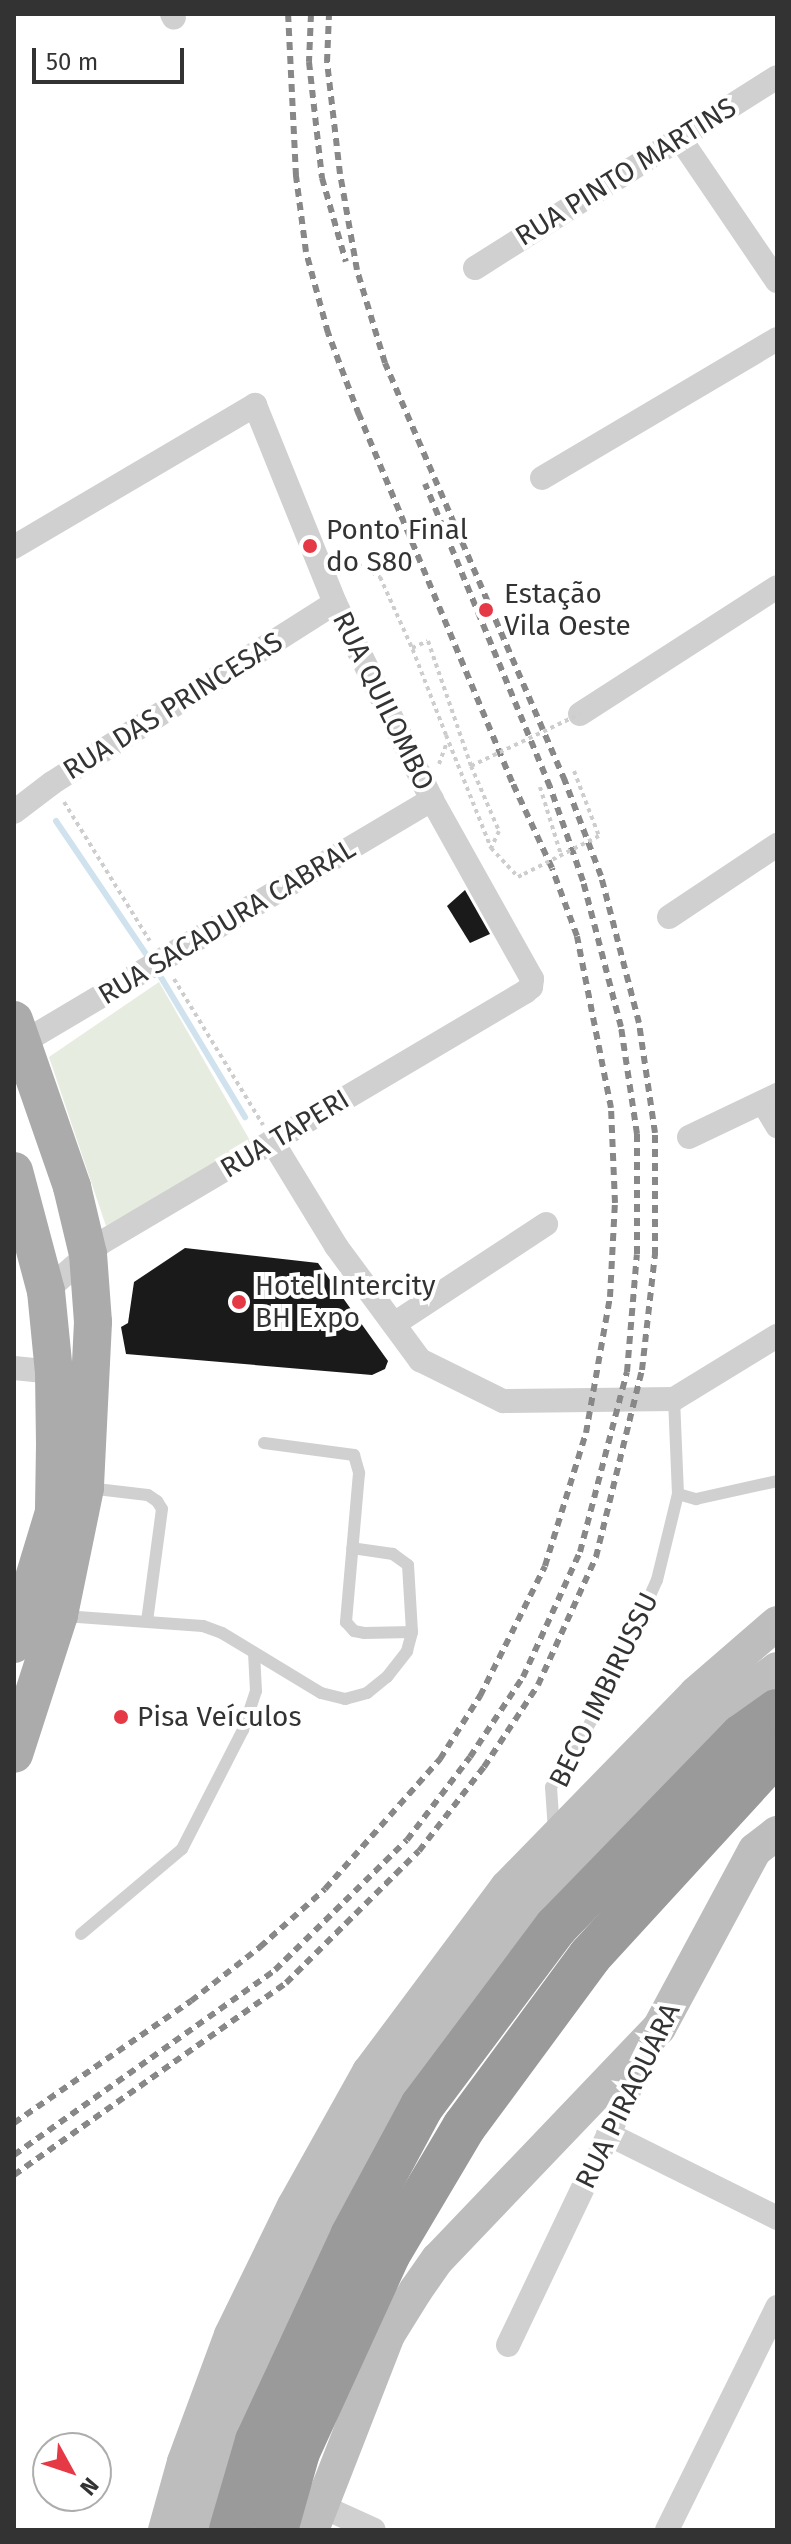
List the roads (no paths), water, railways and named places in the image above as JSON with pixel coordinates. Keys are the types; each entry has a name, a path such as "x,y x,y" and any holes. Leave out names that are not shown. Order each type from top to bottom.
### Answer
{"highway":[{"path":"231,2530 257,2441 352,2236 422,2106 556,1927 742,1736 777,1711"},
{"path":"276,2530 298,2452 388,2255 464,2127 590,1956 777,1752"}],"main road":[{"path":"14,1754 59,1615 85,1488 93,1322 88,1254 72,1187 18,1031"},
{"path":"14,1171 46,1291 54,1372 54,1512 14,1644"}],"street":[{"name":"RUA PINTO MARTINS","path":"475,268 777,77"},
{"path":"679,137 777,281"},
{"path":"542,478 777,339"},
{"name":"RUA QUILOMBO","path":"14,547 255,405 335,603 432,800 532,979 531,987"},
{"path":"580,714 777,587"},
{"name":"RUA DAS PRINCESAS","path":"14,812 52,783 335,603"},
{"name":"RUA SACADURA CABRAL","path":"18,1031 156,965 432,800"},
{"path":"669,917 777,845"},
{"name":"RUA TAPERI","path":"46,1291 88,1254 531,987"},
{"path":"689,1137 770,1100 777,1126"},
{"path":"272,1141 336,1246 420,1360 503,1401 674,1399 777,1336"},
{"path":"394,1324 546,1224"},
{"path":"14,1368 54,1372"},
{"path":"165,2530 184,2462 231,2335 294,2206 369,2072 507,1887 696,1693 777,1623"},
{"path":"194,2530 221,2437 317,2220 393,2088 527,1903 720,1710 777,1669"},
{"name":"RUA PIRAQUARA","path":"508,2345 659,2028 766,1842"},
{"path":"374,2530 316,2517 388,2335 438,2259 659,2028"},
{"path":"608,2134 777,2218"},
{"path":"667,2530 777,2307"}],"lane":[{"name":"BECO IMBIRUSSU","path":"554,1839 551,1787 601,1705 657,1580 678,1494 674,1399"},
{"path":"264,1443 354,1455 359,1473 346,1622 354,1631 364,1633 412,1632"},
{"path":"678,1494 696,1499 777,1481"},
{"path":"85,1488 148,1495 162,1509 147,1621"},
{"path":"59,1615 203,1626 222,1633 321,1693 345,1699 367,1693 387,1677 407,1651 412,1632 408,1565 393,1554 352,1548"},
{"path":"81,1934 182,1849 243,1730 256,1691 254,1655"}],"waterway":[{"path":"56,821 150,960"},
{"path":"156,969 245,1117"}],"railway":[{"path":"14,2123 191,2001 260,1947 325,1889 440,1759 480,1696 545,1566 586,1433 610,1297 615,1203 611,1108 577,936 552,868 512,782 359,415 328,333 306,252 296,176 288,14"},
{"path":"311,14 309,62 322,178 346,262"},
{"path":"14,2175 286,1983 419,1851 484,1767 538,1685 596,1557 642,1370 655,1255 655,1133 639,1023 601,876 565,781 385,363 357,270 340,174 327,62 329,14"},
{"path":"14,2155 275,1970 407,1840 470,1757 523,1677 580,1552 627,1372 637,1254 637,1134 621,1027 583,881 550,787 425,484"}],"place":[{"name":"Ponto Final do S80","path":"310,546"},
{"name":"Estação Vila Oeste","path":"486,610"},
{"name":"Hotel Intercity BH Expo","path":"239,1302"},
{"name":"Pisa Veículos","path":"121,1717"}]}
